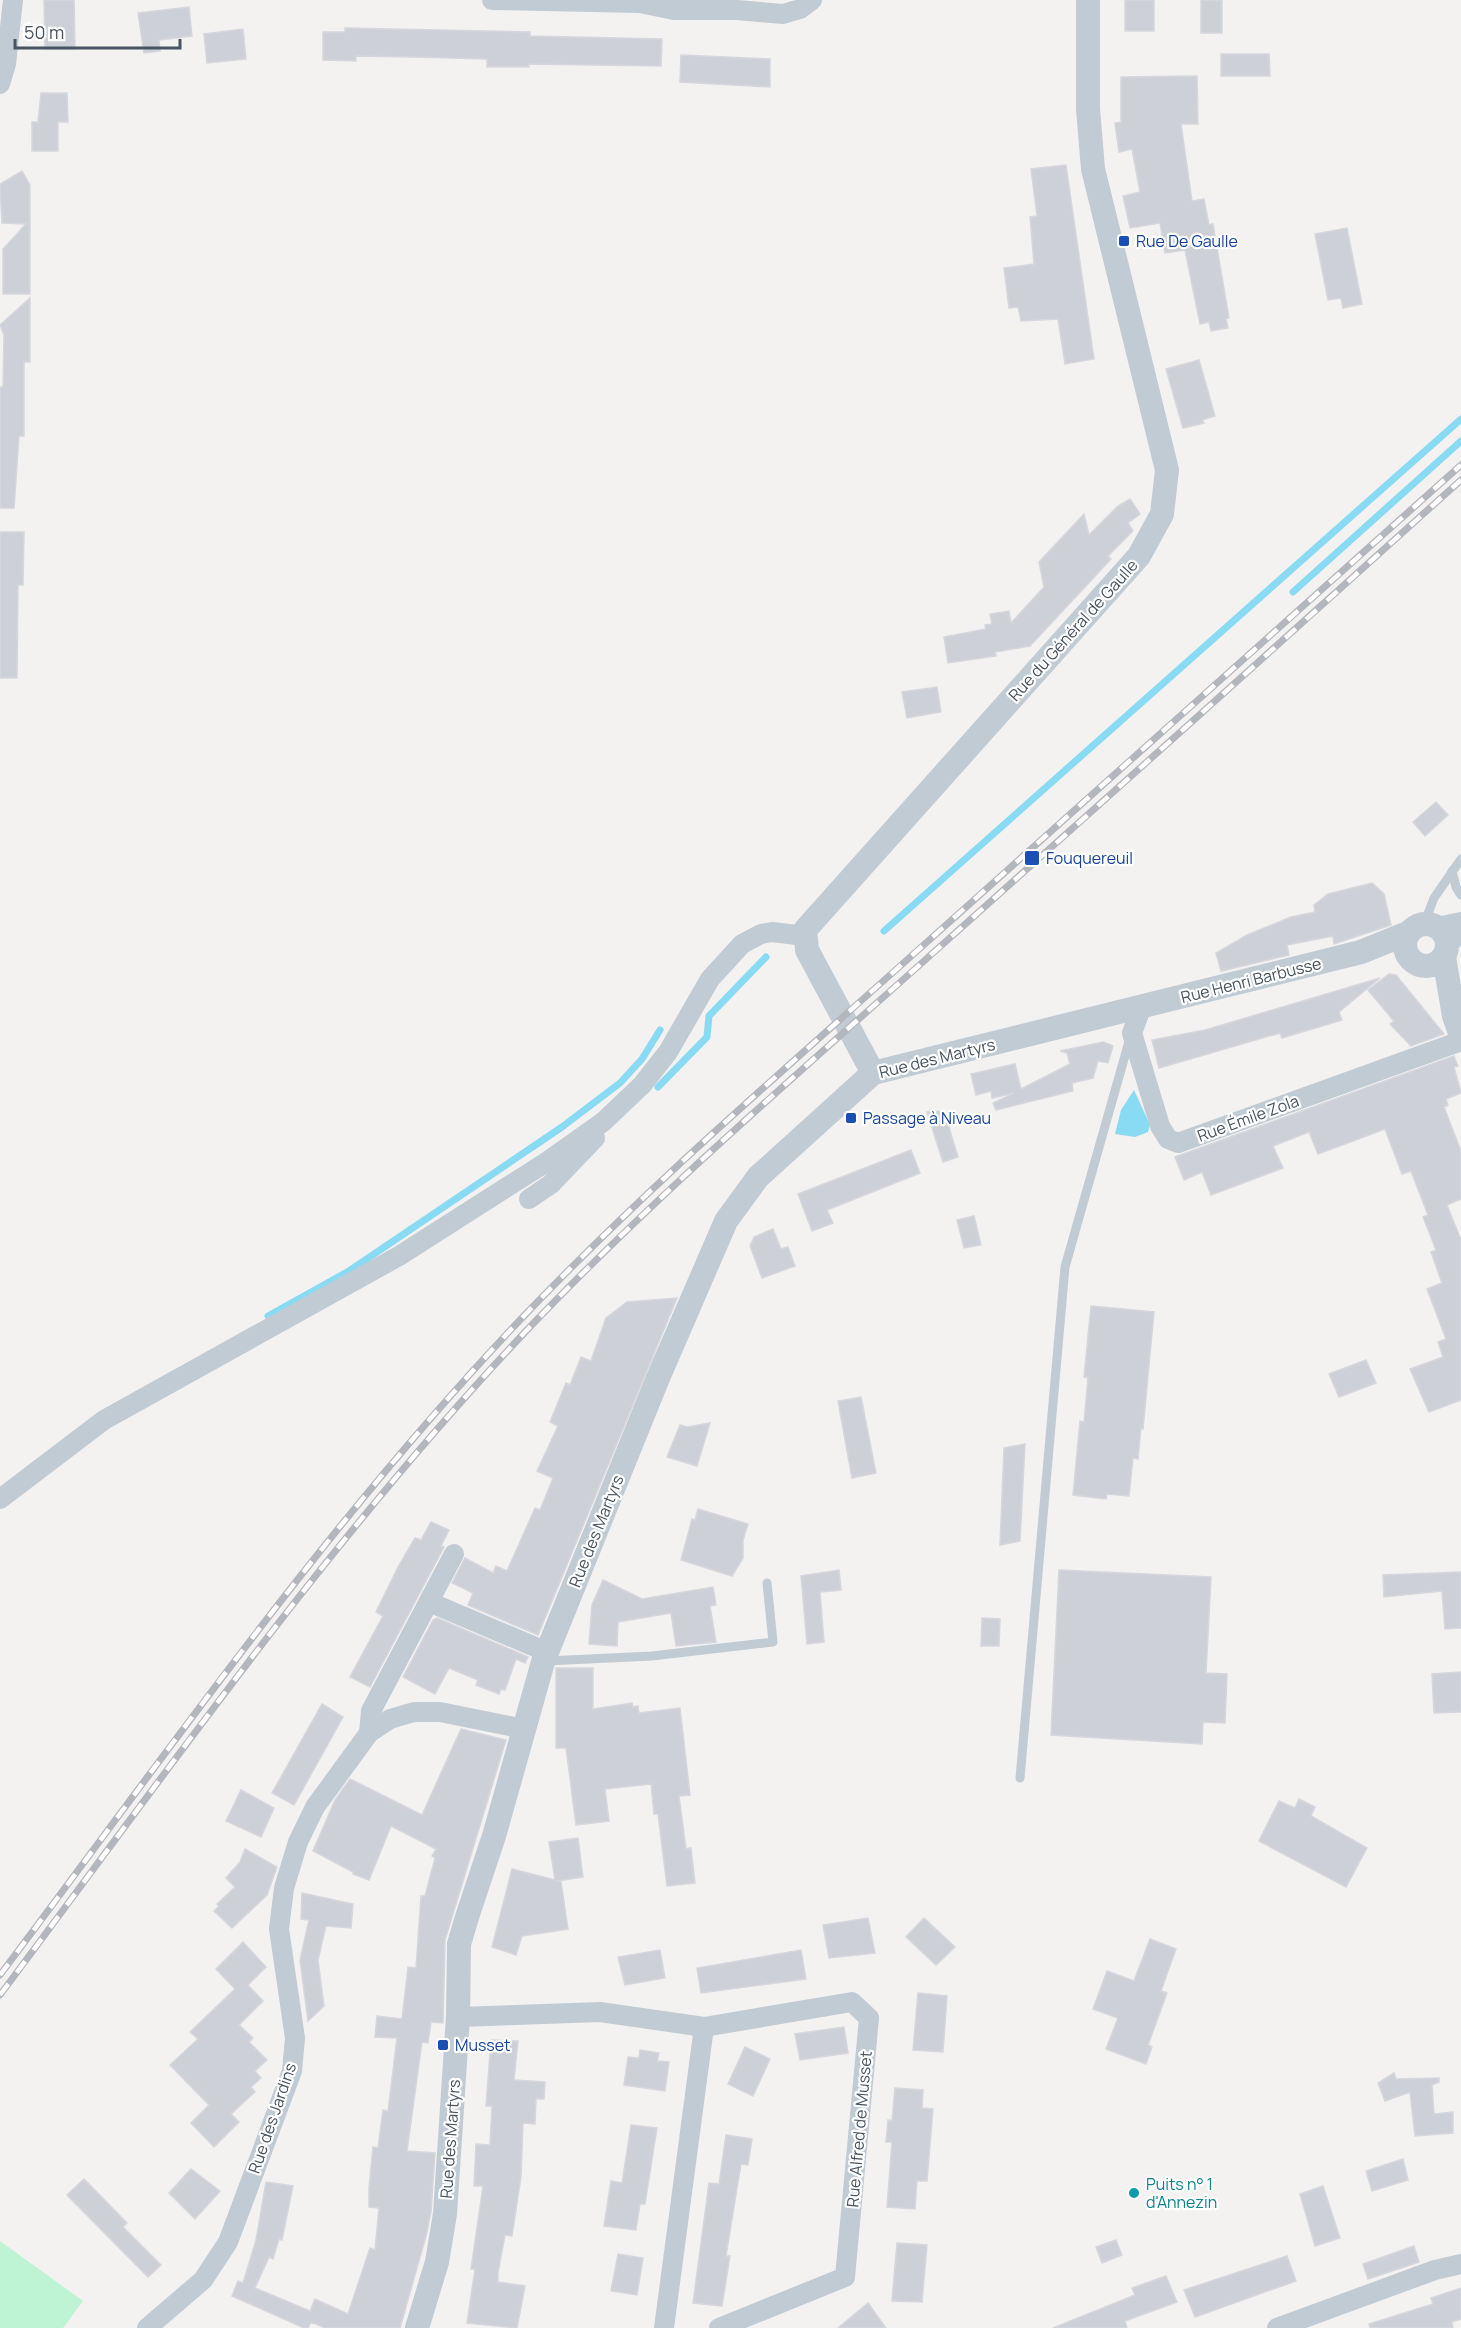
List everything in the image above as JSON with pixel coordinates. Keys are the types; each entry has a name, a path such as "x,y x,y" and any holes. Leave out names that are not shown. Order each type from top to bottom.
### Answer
{"street":[{"path":"0,84 6,64 13,0"},
{"path":"492,0 640,1 674,10 737,10 783,15 800,9 812,0"},
{"name":"Rue du Général de Gaulle","path":"805,936 808,926 1139,556 1162,514 1167,470 1093,170 1088,109 1088,0"},
{"path":"1457,1026 1437,988 1413,962 1404,947 1437,936 1461,922"},
{"path":"0,1499 104,1420 272,1329 472,1212 585,1135 616,1110 658,1066 710,979 729,956 742,944 761,934 787,933 805,936 807,950 873,1073"},
{"path":"1413,962 1428,967 1437,936"},
{"path":"1437,936 1457,1026"},
{"name":"Rue Henri Barbusse","path":"1142,1006 1361,952 1437,936"},
{"name":"Rue Henri Barbusse","path":"1361,952 1413,962"},
{"path":"1132,1033 1142,1006"},
{"name":"Rue des Martyrs","path":"417,2328 437,2262 445,2214 458,2017 459,1944 494,1836 545,1657 658,1378 732,1210 758,1177 873,1073 1142,1006"},
{"name":"Rue Émile Zola","path":"1132,1033 1160,1126 1168,1139 1178,1143 1461,1041"},
{"path":"529,1199 570,1165 597,1136 616,1110"},
{"path":"369,1733 371,1711 454,1554"},
{"path":"429,1602 545,1657"},
{"name":"Rue des Jardins","path":"147,2328 204,2280 228,2242 292,2071 295,2038 279,1929 284,1888 298,1842 315,1806 369,1733 390,1719 414,1712 440,1712 524,1729"},
{"name":"Rue Alfred de Musset","path":"458,2017 600,2012 704,2027 852,2002 869,2018 845,2277 719,2328"},
{"path":"664,2328 704,2027"},
{"path":"1277,2328 1435,2270 1461,2264"}],"lane":[{"path":"1437,936 1434,898 1461,859"},
{"path":"1452,871 1455,887 1461,895"},
{"path":"1020,1778 1065,1268 1132,1033"},
{"path":"545,1657 652,1656 773,1642 767,1583"}],"green space":[{"path":"0,2241 83,2301 63,2328 0,2328"}],"water":[{"path":"1134,1090 1150,1125 1148,1132 1135,1137 1115,1134 1121,1110"}],"building":[{"path":"44,0 74,0 75,49 45,49"},
{"path":"1125,0 1154,0 1154,31 1125,31"},
{"path":"1201,0 1222,0 1222,33 1201,33"},
{"path":"189,7 192,36 159,40 160,51 144,53 138,13"},
{"path":"345,28 530,32 530,36 662,39 661,66 529,64 529,67 487,67 487,59 414,57 356,56 356,61 323,60 323,32 345,32"},
{"path":"243,29 246,59 207,63 204,34"},
{"path":"1221,54 1269,54 1270,76 1221,76"},
{"path":"681,55 770,59 770,87 680,82"},
{"path":"1197,76 1198,124 1181,124 1192,201 1204,199 1209,225 1213,224 1229,318 1226,319 1228,328 1211,331 1209,322 1200,324 1185,250 1165,253 1160,223 1130,228 1123,196 1140,192 1132,149 1119,152 1115,123 1121,122 1121,77"},
{"path":"41,93 67,93 68,122 58,122 58,151 32,151 32,122 38,122"},
{"path":"1066,165 1094,359 1065,364 1058,319 1021,321 1018,307 1009,308 1004,268 1034,264 1030,217 1037,216 1031,169"},
{"path":"22,171 30,185 30,294 3,294 3,249 26,224 2,223 0,184"},
{"path":"1347,228 1362,304 1343,308 1341,298 1328,300 1315,234"},
{"path":"30,298 30,362 24,362 24,436 19,436 14,508 0,508 0,387 3,387 4,335 0,325"},
{"path":"1199,360 1215,416 1202,420 1204,423 1183,428 1166,369"},
{"path":"1130,499 1140,514 1128,523 1133,531 1108,556 1111,559 1030,646 995,652 996,656 948,663 944,637 986,629 985,625 992,624 990,614 1009,611 1011,623 1044,587 1039,562 1084,514 1089,535 1118,506"},
{"path":"0,532 24,532 23,585 18,585 17,678 0,678"},
{"path":"937,687 941,712 907,718 902,692"},
{"path":"1436,802 1448,815 1425,836 1413,822"},
{"path":"1372,883 1384,894 1391,925 1334,944 1333,936 1287,945 1289,955 1221,971 1216,953 1247,935 1291,917 1315,912 1314,905 1328,894"},
{"path":"1389,974 1396,975 1444,1034 1411,1046 1390,1024 1394,1021 1368,990"},
{"path":"1380,978 1339,1012 1342,1020 1282,1038 1280,1033 1159,1068 1152,1040 1205,1030"},
{"path":"1103,1042 1113,1046 1108,1063 1098,1061 1093,1078 1072,1083 1073,1091 996,1110 993,1103 1014,1093 992,1098 991,1091 976,1095 971,1074 1015,1064 1021,1089 1070,1064 1067,1053 1060,1051"},
{"path":"1454,1056 1458,1066 1454,1067 1461,1093 1446,1099 1448,1105 1444,1107 1461,1151 1461,1199 1447,1205 1461,1240 1461,1400 1429,1412 1410,1369 1443,1357 1438,1342 1446,1339 1427,1289 1442,1283 1431,1252 1436,1250 1423,1217 1428,1215 1411,1171 1402,1174 1385,1129 1318,1154 1309,1132 1273,1146 1283,1168 1211,1195 1202,1172 1184,1180 1175,1157"},
{"path":"944,1111 958,1157 943,1162 927,1112"},
{"path":"911,1150 920,1173 827,1210 833,1223 812,1231 798,1194"},
{"path":"974,1216 981,1245 964,1248 957,1220"},
{"path":"773,1229 781,1249 788,1247 795,1266 762,1278 750,1246 754,1237"},
{"path":"677,1298 538,1635 468,1605 473,1593 452,1583 465,1558 493,1573 496,1566 507,1571 535,1508 540,1510 553,1478 537,1471 558,1426 550,1422 566,1383 570,1385 581,1357 591,1361 606,1318 627,1302"},
{"path":"1091,1306 1154,1312 1143,1429 1141,1428 1138,1459 1133,1458 1129,1496 1107,1494 1106,1499 1073,1495 1080,1421 1084,1422 1088,1378 1084,1377"},
{"path":"1366,1360 1376,1383 1339,1397 1329,1374"},
{"path":"861,1397 876,1473 852,1478 838,1401"},
{"path":"710,1423 697,1466 667,1457 680,1425 687,1427"},
{"path":"1025,1444 1020,1541 1000,1545 1004,1448"},
{"path":"698,1509 748,1524 743,1540 743,1558 732,1576 681,1560 692,1519 695,1520"},
{"path":"431,1522 449,1530 441,1546 444,1547 370,1687 350,1677 383,1616 376,1612 398,1567 415,1538 421,1540"},
{"path":"839,1570 841,1590 820,1592 824,1642 807,1644 801,1576"},
{"path":"1059,1570 1211,1577 1206,1673 1227,1674 1225,1723 1203,1722 1202,1744 1051,1735"},
{"path":"1461,1572 1461,1628 1445,1629 1442,1591 1384,1597 1383,1575"},
{"path":"603,1580 642,1599 713,1587 716,1605 710,1606 716,1642 676,1646 671,1613 618,1622 617,1646 589,1644 592,1605"},
{"path":"437,1618 528,1657 525,1663 516,1659 505,1690 501,1689 499,1694 476,1685 478,1680 449,1668 435,1694 403,1677 433,1620"},
{"path":"982,1618 1000,1619 999,1646 981,1646"},
{"path":"556,1668 593,1668 593,1709 632,1703 633,1707 638,1706 639,1713 680,1708 690,1795 679,1796 686,1849 691,1848 695,1883 667,1886 658,1814 654,1814 651,1784 605,1789 609,1821 576,1825 566,1748 556,1748"},
{"path":"1461,1672 1461,1712 1434,1713 1432,1674"},
{"path":"322,1704 343,1717 294,1805 272,1793"},
{"path":"461,1729 506,1740 445,1940 443,2023 431,2022 428,2043 422,2042 407,2151 435,2153 431,2212 426,2236 400,2328 325,2328 311,2322 308,2328 304,2328 232,2296 238,2281 243,2283 256,2240 266,2182 293,2186 282,2240 279,2239 273,2259 269,2257 255,2288 310,2311 315,2299 348,2314 370,2248 375,2250 379,2208 369,2207 373,2147 378,2148 383,2110 388,2111 397,2038 375,2037 377,2016 402,2019 408,1967 416,1968 421,1896 425,1896 435,1858 432,1856 436,1849 391,1826 369,1880 353,1874 313,1851 335,1800 350,1779 422,1815"},
{"path":"241,1790 274,1808 261,1837 226,1821"},
{"path":"1299,1799 1315,1807 1311,1816 1367,1848 1346,1887 1259,1841 1279,1801 1295,1808"},
{"path":"578,1838 583,1877 556,1881 561,1882 568,1929 522,1936 516,1955 492,1947 512,1869 555,1880 549,1842"},
{"path":"245,1849 277,1867 267,1895 232,1928 214,1911 219,1906 217,1904 235,1887 226,1878 240,1862"},
{"path":"302,1893 353,1904 351,1928 326,1926 318,1960 324,2006 308,2021 300,1960 309,1920 301,1919"},
{"path":"868,1918 875,1953 829,1958 823,1925"},
{"path":"924,1918 955,1947 936,1965 906,1937"},
{"path":"1150,1939 1176,1949 1161,1991 1167,1993 1148,2045 1152,2047 1146,2064 1106,2049 1118,2018 1093,2009 1107,1971 1134,1981"},
{"path":"243,1942 266,1967 248,1985 263,2001 239,2025 253,2038 249,2042 267,2060 255,2071 261,2078 251,2087 255,2092 231,2114 239,2122 214,2147 191,2123 209,2105 170,2065 198,2039 190,2032 235,1989 216,1969"},
{"path":"660,1950 665,1978 625,1985 618,1957"},
{"path":"801,1950 806,1979 701,1993 697,1968"},
{"path":"918,1993 947,1996 943,2052 913,2050"},
{"path":"844,2027 848,2053 800,2060 795,2034"},
{"path":"491,2040 518,2041 514,2080 545,2082 544,2099 536,2099 535,2124 523,2123 521,2177 512,2236 505,2235 498,2273 498,2282 525,2286 517,2328 467,2323 475,2269 471,2269 483,2186 474,2186 476,2144 490,2145 492,2106 486,2106"},
{"path":"745,2047 770,2059 753,2096 728,2084"},
{"path":"640,2050 659,2053 657,2061 669,2062 665,2091 624,2085 628,2057 639,2058"},
{"path":"1394,2073 1396,2079 1439,2078 1439,2082 1432,2085 1434,2114 1453,2112 1453,2133 1415,2136 1410,2092 1385,2101 1378,2083"},
{"path":"895,2088 923,2090 922,2108 933,2109 927,2181 917,2181 915,2209 887,2207 892,2142 886,2142 888,2120 892,2121"},
{"path":"631,2125 657,2128 645,2204 640,2204 636,2230 604,2226 611,2181 622,2183"},
{"path":"726,2135 752,2139 748,2165 741,2164 726,2256 730,2256 722,2306 693,2303 709,2183 719,2184"},
{"path":"1403,2159 1408,2180 1372,2191 1366,2171"},
{"path":"191,2169 220,2191 195,2219 169,2193"},
{"path":"84,2179 127,2223 123,2227 161,2265 148,2277 67,2195"},
{"path":"1323,2186 1340,2238 1315,2246 1300,2194"},
{"path":"1116,2240 1122,2255 1102,2263 1096,2247"},
{"path":"897,2243 927,2245 922,2302 892,2301"},
{"path":"1414,2246 1419,2262 1368,2279 1363,2264"},
{"path":"618,2254 643,2258 637,2295 611,2291"},
{"path":"1287,2256 1296,2281 1195,2317 1184,2290"},
{"path":"1166,2276 1177,2302 1125,2321 1127,2328 1053,2328 1135,2295 1132,2288"},
{"path":"1461,2288 1461,2319 1452,2322 1453,2328 1370,2328 1369,2324 1433,2304 1431,2298"},
{"path":"868,2303 886,2328 838,2328"}],"waterway":[{"path":"884,931 1461,419"},
{"path":"1293,592 1461,441"},
{"path":"658,1087 707,1037 709,1016 766,957"},
{"path":"268,1316 349,1271 562,1127 620,1083 642,1059 660,1030"}],"railway":[{"path":"0,1975 187,1723 315,1557 449,1397 520,1320 614,1226 710,1136 1461,465"},
{"path":"0,1995 319,1571 455,1408 527,1330 621,1236 718,1145 1461,480"}],"place":[{"name":"Rue De Gaulle","path":"1124,241"},
{"name":"Fouquereuil","path":"1032,858"},
{"name":"Passage à Niveau","path":"851,1118"},
{"name":"Musset","path":"443,2045"},
{"name":"Puits n° 1 d'Annezin","path":"1134,2193"}]}
